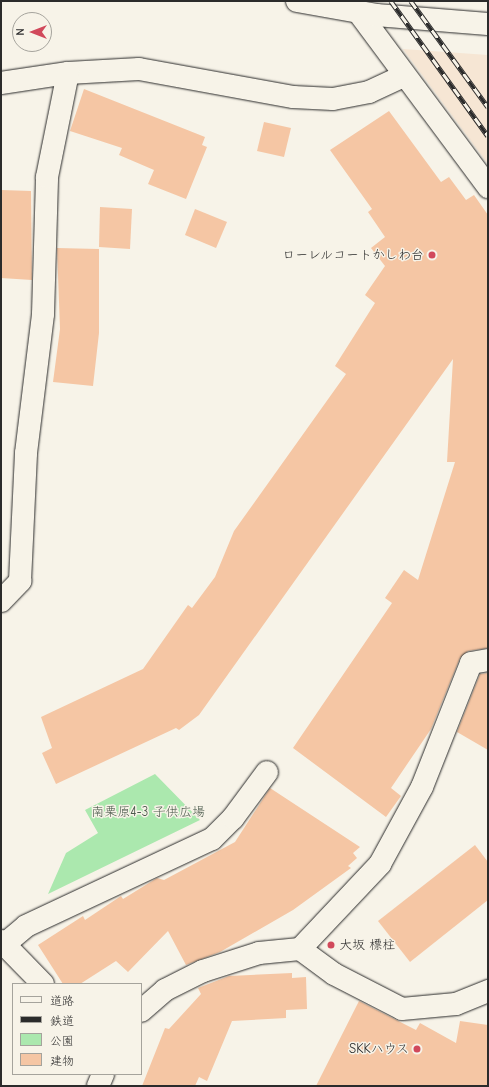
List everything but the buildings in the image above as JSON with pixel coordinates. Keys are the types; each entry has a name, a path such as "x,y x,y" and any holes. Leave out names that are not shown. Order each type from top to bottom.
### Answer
{"street":[{"path":"297,1 444,21 488,24"},
{"path":"345,7 404,76 488,187"},
{"path":"1,84 68,72 139,69 293,98 334,99 369,92 404,76"},
{"path":"1,601 20,580 26,453 43,314 47,177 68,72"},
{"path":"142,1010 165,990 203,971 259,953 300,949 380,864 422,787 470,663 488,660"},
{"path":"42,983 4,942 26,926 212,839 233,818 267,772"},
{"path":"300,949 334,974 402,1009 456,1004 488,991"},
{"path":"98,1086 103,1075"}],"shaded area":[{"path":"403,49 488,55 488,164"}],"green space":[{"name":"南栗原4-3 子供広場","path":"155,774 200,820 48,894 66,853 98,833 85,810"}],"railway":[{"path":"391,1 488,136"},
{"path":"411,1 488,107"}],"place":[{"name":"ローレルコートかしわ台","path":"432,255"},
{"name":"大坂 標柱","path":"331,945"},
{"name":"SKKハウス","path":"417,1049"}]}
